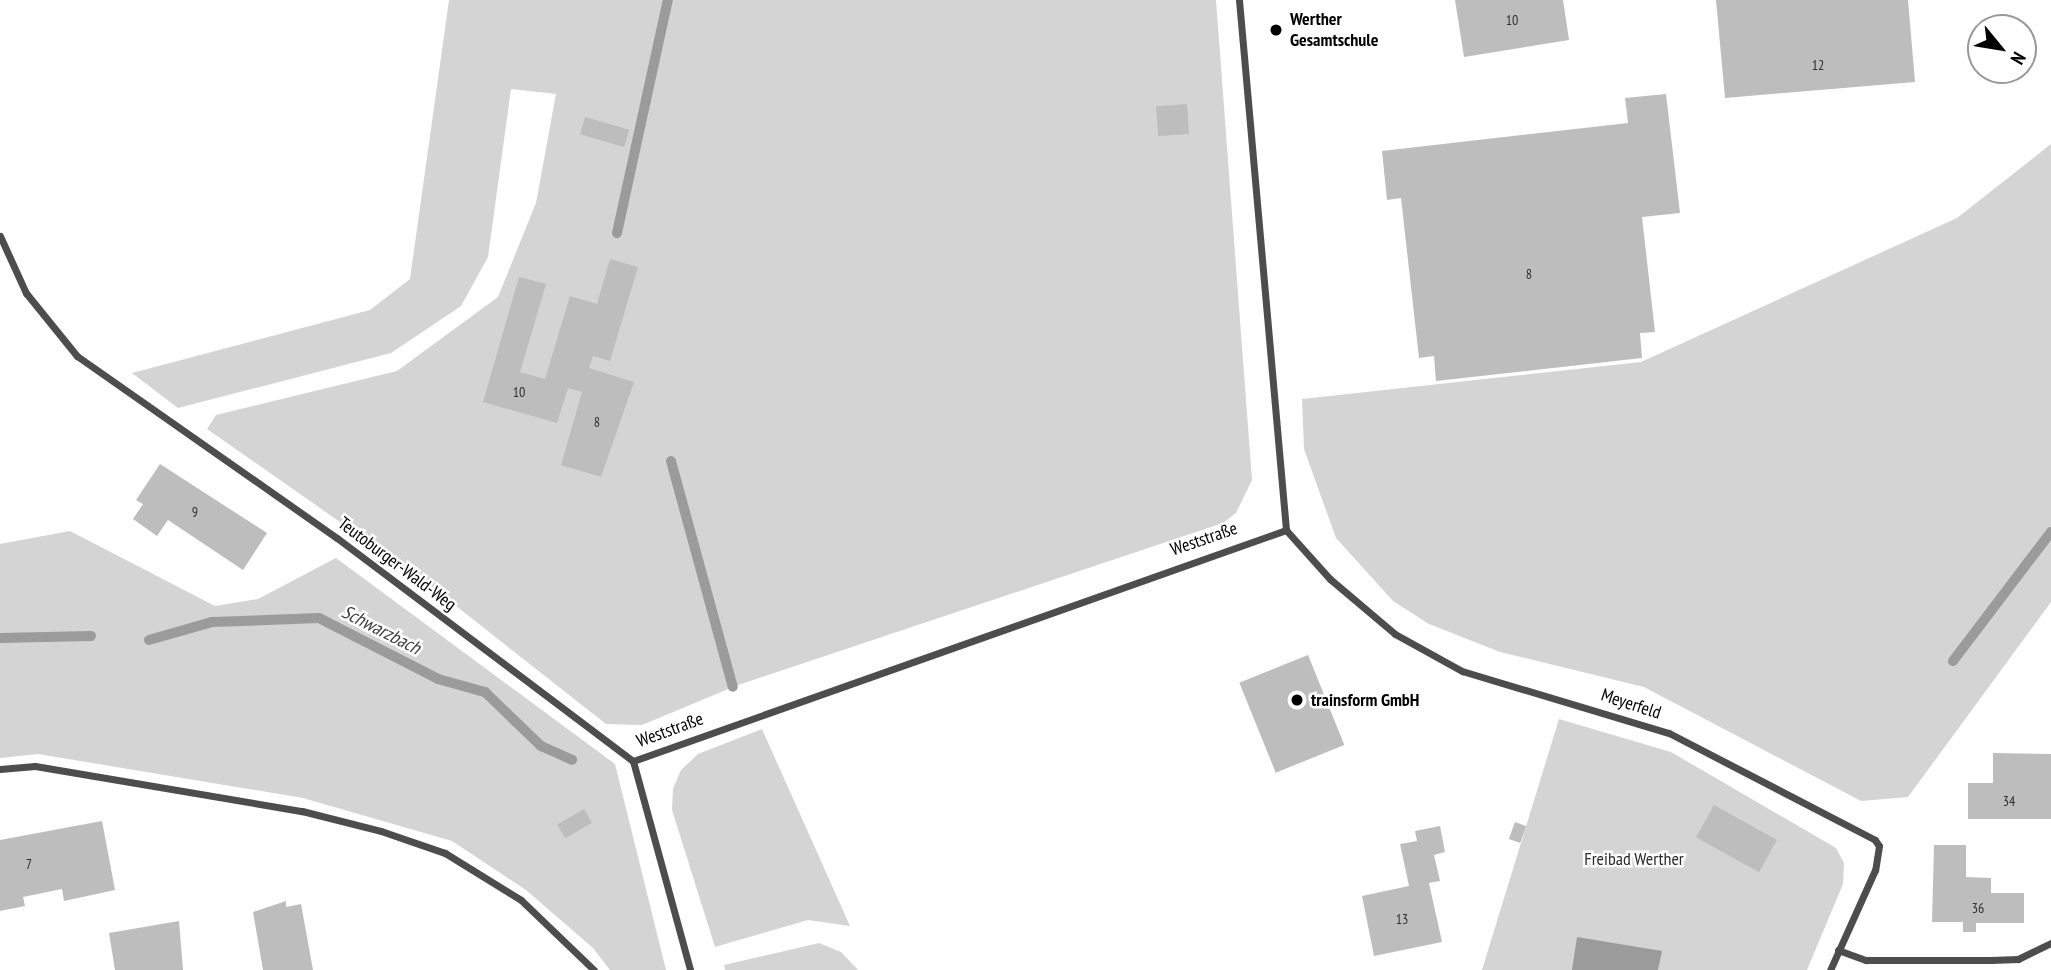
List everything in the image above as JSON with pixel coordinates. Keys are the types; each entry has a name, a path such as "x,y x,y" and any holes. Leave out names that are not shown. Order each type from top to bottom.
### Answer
{"street":[{"path":"1239,0 1286,530"},
{"name":"Teutoburger-Wald-Weg","path":"0,236 26,293 77,356 337,538 633,761"},
{"name":"Weststraße","path":"633,761 1244,541 1286,530"},
{"name":"Meyerfeld","path":"1286,530 1330,579 1395,634 1462,671 1669,733 1875,840 1879,857 1830,970"},
{"path":"633,761 690,970"},
{"path":"0,769 35,766 302,811 381,831 445,853 521,900 594,970"},
{"path":"1838,950 1866,960 1991,960 2018,959 2051,943"}],"green space":[{"path":"449,0 1216,0 1252,480 1236,513 1223,523 738,685 642,725 606,724 423,580 207,429 216,415 397,371 498,297 536,203 556,94 511,89 488,257 461,306 391,353 178,408 132,373 370,310 410,279"},
{"path":"2051,144 2051,602 1908,797 1861,801 1644,687 1500,652 1429,624 1393,601 1336,538 1304,449 1302,399 1641,362 1957,218"},
{"path":"70,531 215,606 258,599 336,558 615,764 666,970 610,970 593,948 526,890 452,841 303,798 38,754 0,758 0,544"},
{"name":"Freibad Werther","path":"1559,719 1671,752 1836,848 1844,863 1843,884 1807,970 1482,970"},
{"path":"762,729 850,926 808,920 715,947 672,810 673,789 681,770 698,754"},
{"path":"819,943 841,952 858,970 725,970 724,965"}],"shaded area":[{"path":"1577,937 1662,951 1658,970 1572,970"}],"building":[{"path":"1455,0 1563,0 1569,40 1464,57"},
{"path":"1716,0 1908,0 1915,82 1725,98"},
{"path":"1666,94 1680,213 1642,217 1655,332 1640,333 1642,358 1436,381 1434,356 1419,358 1401,198 1387,200 1382,151 1628,123 1625,98"},
{"path":"1187,104 1189,134 1158,136 1156,106"},
{"path":"585,117 629,130 624,147 580,134"},
{"path":"610,259 638,267 610,361 593,356 589,368 634,382 601,477 561,465 582,392 568,388 557,423 483,402 519,277 546,284 520,372 545,379 570,296 597,304"},
{"path":"160,464 267,533 243,570 168,520 157,536 133,519 143,504 136,500"},
{"path":"1308,655 1344,745 1276,773 1239,683"},
{"path":"1993,753 2051,754 2051,819 1968,819 1968,783 1993,783"},
{"path":"1714,805 1777,840 1759,872 1696,837"},
{"path":"584,809 592,823 565,838 557,824"},
{"path":"102,821 115,890 64,901 62,889 23,897 25,906 0,911 0,840"},
{"path":"1515,822 1526,826 1520,843 1509,839"},
{"path":"1440,826 1445,852 1434,855 1440,881 1429,883 1442,942 1374,956 1362,896 1409,886 1400,844 1417,841 1415,831"},
{"path":"1934,845 1966,845 1966,877 1991,878 1991,893 2024,893 2024,923 1976,923 1976,932 1963,932 1963,922 1932,922"},
{"path":"286,901 286,907 301,904 313,970 263,970 253,912"},
{"path":"179,921 183,970 115,970 109,933"}],"waterway":[{"path":"617,233 668,0"},
{"path":"671,461 733,687"},
{"path":"1953,661 2051,532"},
{"name":"Schwarzbach","path":"149,640 212,622 319,618 438,679 485,692 541,746 572,760"},
{"name":"Schwarzbach","path":"0,638 91,636"}],"place":[{"name":"Werther Gesamtschule","path":"1276,30"},
{"name":"trainsform GmbH","path":"1297,700"}]}
